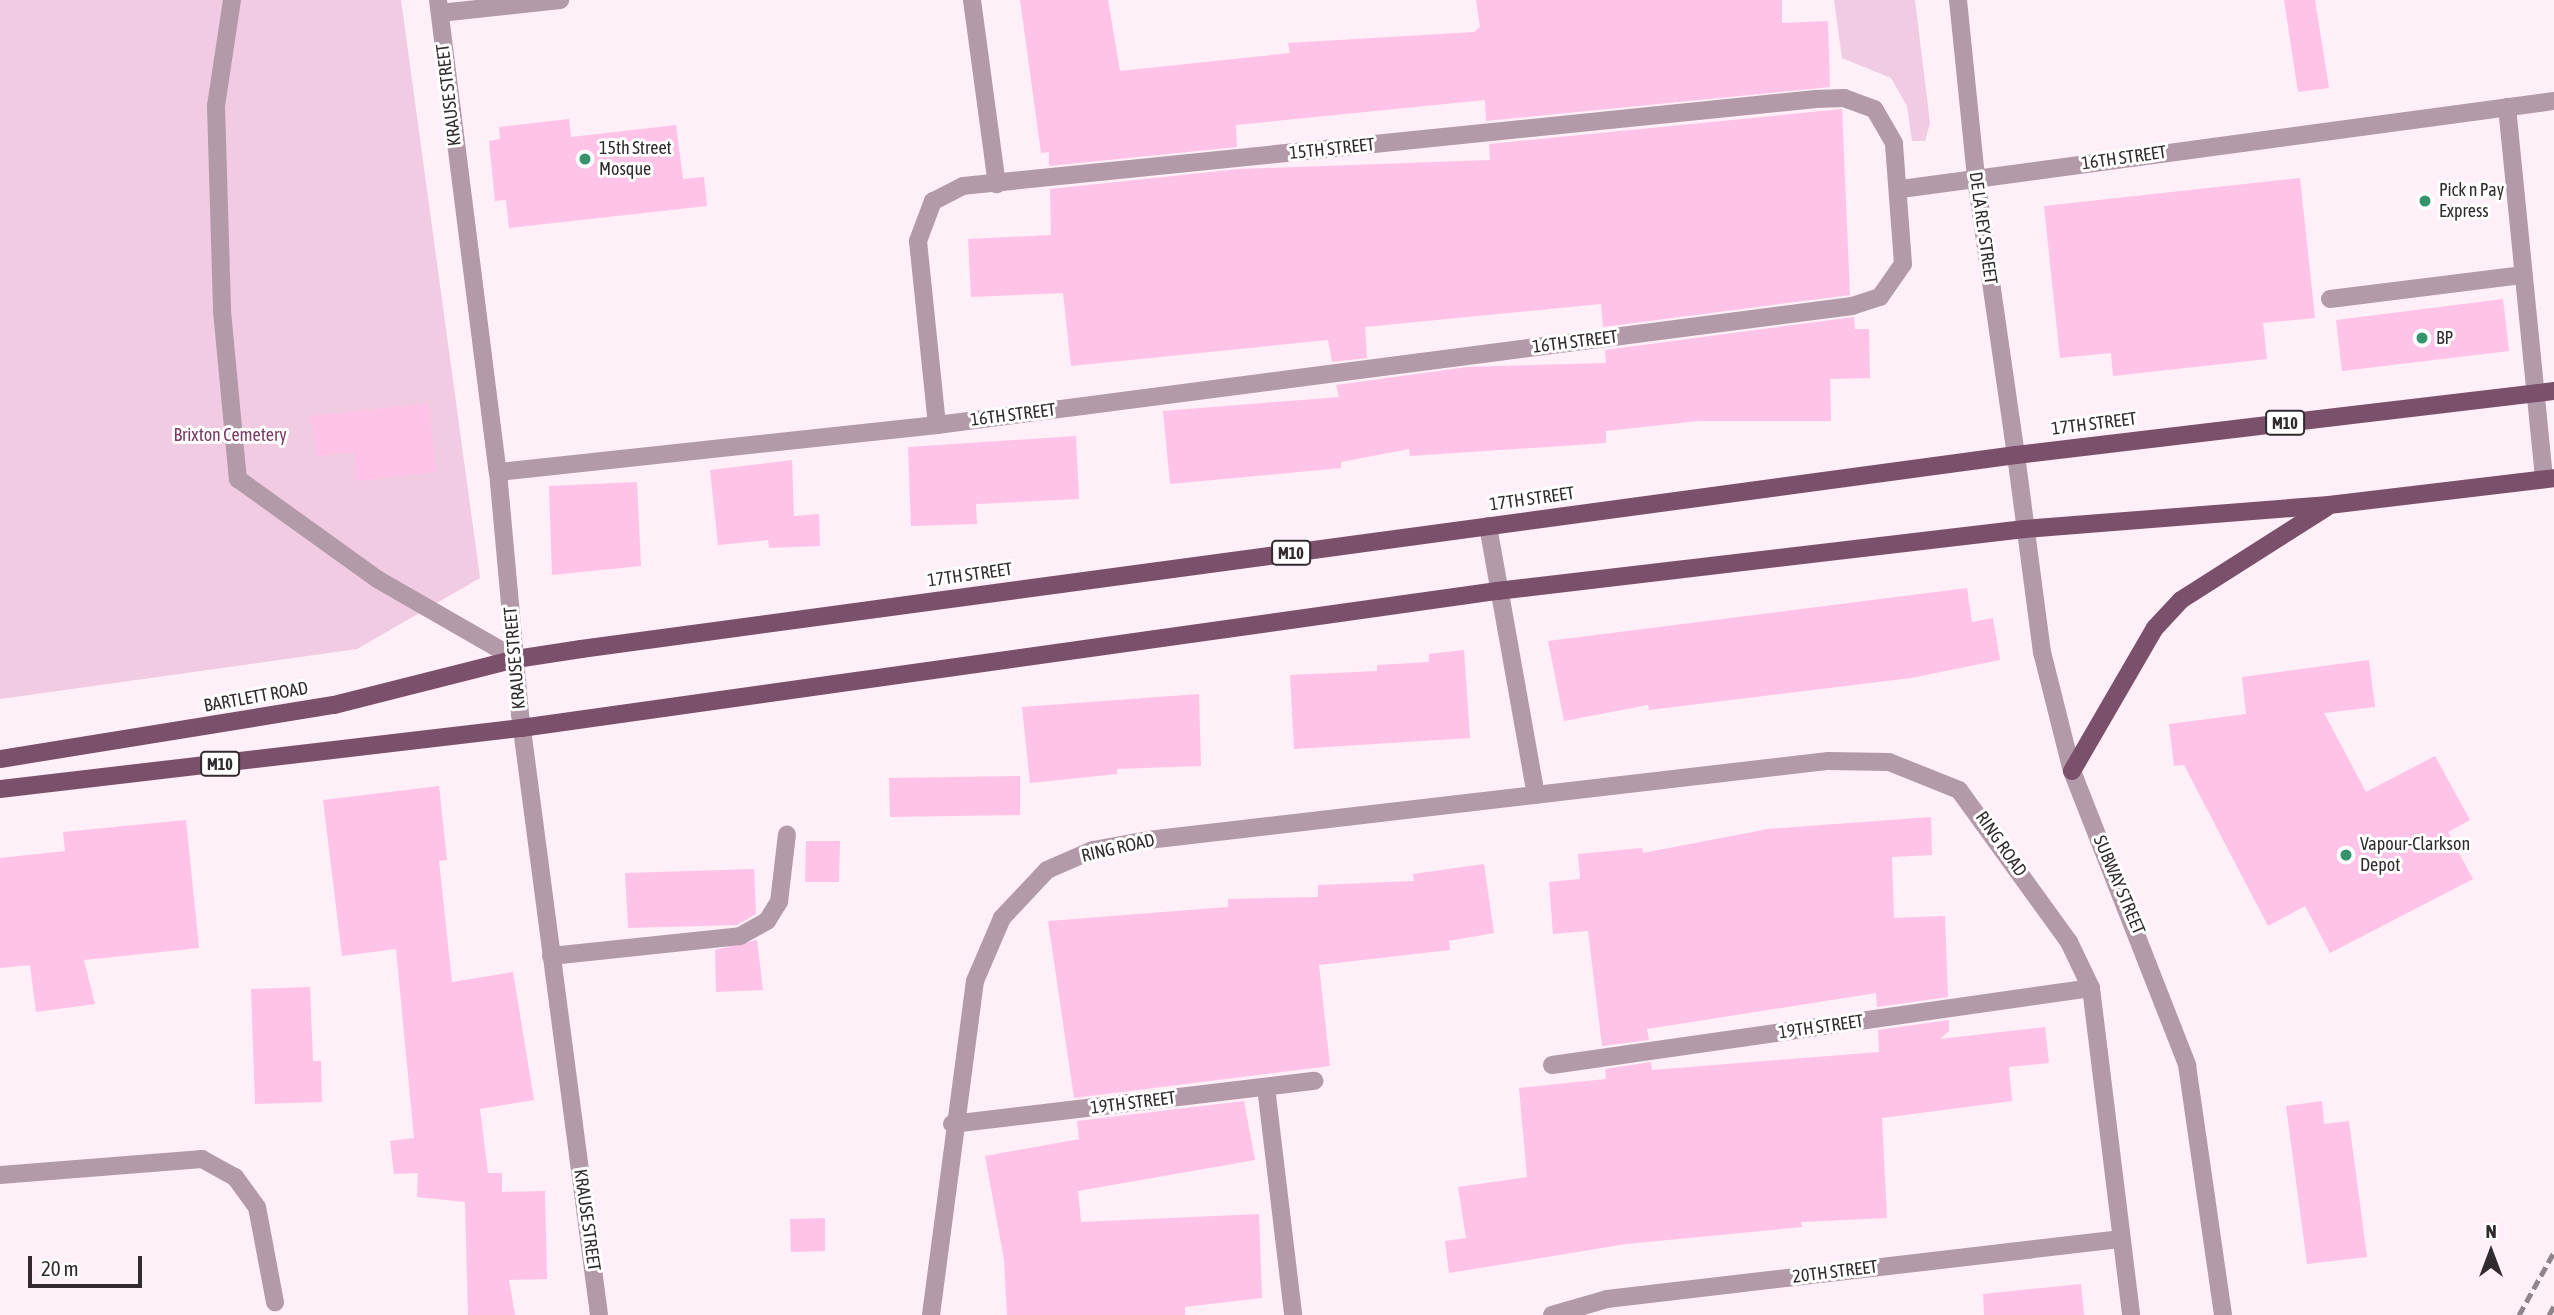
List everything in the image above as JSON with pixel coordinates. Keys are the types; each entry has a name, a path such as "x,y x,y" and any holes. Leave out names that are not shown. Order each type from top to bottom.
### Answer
{"main road":[{"name":"17TH STREET","path":"516,659 2016,455 2545,392"},
{"name":"M10","path":"0,789 521,727 1497,592 2024,529 2329,505 2549,478"},
{"path":"2072,771 2155,628 2181,600 2329,505"},
{"name":"BARTLETT ROAD","path":"0,759 334,705 516,659"}],"street":[{"path":"232,0 216,106 222,311 238,479 376,579 516,659"},
{"path":"439,7 560,0"},
{"path":"972,0 997,184"},
{"name":"DE LA REY STREET","path":"1958,0 1976,178 2016,455"},
{"name":"KRAUSE STREET","path":"439,7 498,472 521,727 599,1315"},
{"name":"15TH STREET","path":"937,425 919,241 922,221 933,201 946,192 997,184 1844,98 1874,108 1887,126 1901,189"},
{"name":"16TH STREET","path":"498,472 937,425 1852,306 1880,297 1903,264 1901,189 2554,101"},
{"path":"2507,107 2524,275 2545,392 2549,478"},
{"path":"2330,299 2524,275"},
{"name":"SUBWAY STREET","path":"2016,455 2042,652 2072,771 2188,1065 2223,1315"},
{"path":"1488,526 1497,592 1536,795"},
{"name":"RING ROAD","path":"931,1315 952,1125 984,953 1002,918 1048,870 1093,850 1148,840 1828,761 1889,762 1927,773 1959,790 1976,807 2069,942 2091,988 2131,1315"},
{"path":"551,956 749,931 767,921 779,902 787,834"},
{"name":"19TH STREET","path":"1552,1065 2091,988"},
{"name":"19TH STREET","path":"952,1125 1314,1081"},
{"path":"1266,1087 1293,1315"},
{"path":"0,1175 202,1159 235,1177 257,1207 275,1302"},
{"name":"20TH STREET","path":"1552,1315 1607,1299 2120,1239"}],"green space":[{"name":"Brixton Cemetery","path":"0,0 401,0 480,578 357,649 0,699"},
{"path":"1834,0 1915,0 1930,123 1925,141 1912,141 1907,106 1891,78 1842,58"}],"building":[{"path":"1020,0 1108,0 1120,71 1290,53 1288,43 1474,32 1480,27 1476,0 1782,0 1782,23 1828,21 1830,87 1486,121 1485,100 1236,125 1237,147 1049,166 1049,152 1041,153"},
{"path":"2284,0 2315,0 2329,88 2298,92"},
{"path":"1842,109 1850,295 1603,327 1601,304 1365,327 1367,358 1332,362 1328,340 1071,366 1063,293 971,297 968,239 1051,235 1050,189 1239,169 1490,160 1489,144"},
{"name":"15th Street Mosque","path":"569,119 571,137 676,125 683,179 704,177 707,206 509,228 506,200 495,201 489,141 500,139 499,127"},
{"path":"2300,178 2315,318 2263,323 2267,359 2113,376 2111,353 2060,358 2044,206"},
{"path":"2503,299 2509,351 2342,371 2336,320"},
{"path":"1854,317 1855,329 1869,329 1870,378 1830,379 1831,421 1698,421 1606,431 1606,443 1410,456 1409,449 1341,462 1341,468 1170,484 1163,411 1339,397 1336,385 1467,367 1606,363 1605,350"},
{"path":"429,403 436,472 357,481 354,452 316,456 311,416"},
{"path":"1076,436 1079,499 976,504 977,524 911,526 908,447"},
{"path":"792,460 794,516 819,514 820,546 769,548 768,540 718,545 710,470"},
{"path":"637,482 641,566 552,575 549,486"},
{"path":"1967,588 1972,622 1993,618 2000,660 1911,678 1649,710 1648,705 1564,721 1548,641"},
{"path":"1464,650 1470,738 1294,749 1290,675 1377,671 1377,665 1429,662 1429,654"},
{"name":"Vapour-Clarkson Depot","path":"2369,660 2375,707 2324,713 2366,792 2435,756 2470,820 2448,832 2473,879 2330,953 2305,906 2268,926 2184,765 2174,766 2169,724 2246,714 2242,677"},
{"path":"1199,694 1201,766 1117,769 1117,774 1030,783 1022,707"},
{"path":"1020,776 1020,815 890,817 889,778"},
{"path":"439,786 447,860 439,861 452,982 513,972 534,1100 480,1109 488,1173 502,1173 502,1192 545,1191 547,1279 509,1280 515,1315 468,1315 465,1202 417,1197 418,1173 394,1174 390,1141 414,1138 396,949 342,956 323,800"},
{"path":"1931,817 1932,855 1892,857 1894,918 1945,916 1948,997 1877,1007 1876,993 1647,1029 1649,1040 1602,1046 1588,931 1553,934 1549,882 1580,879 1578,854 1642,848 1643,853 1768,829"},
{"path":"186,820 199,948 84,960 95,1004 36,1012 30,965 0,968 0,858 65,851 63,832"},
{"path":"806,841 840,841 839,882 805,882"},
{"path":"1484,864 1494,933 1449,941 1450,950 1319,965 1330,1066 1074,1098 1048,921 1228,907 1228,899 1318,897 1318,885 1414,881 1413,874"},
{"path":"754,869 756,914 737,925 628,928 625,873"},
{"path":"757,940 763,990 716,992 715,950"},
{"path":"310,987 313,1061 321,1061 322,1102 255,1104 251,989"},
{"path":"1949,1020 1949,1031 1940,1039 2045,1027 2049,1063 2009,1067 2012,1101 1882,1118 1887,1218 1801,1222 1802,1227 1626,1244 1449,1273 1445,1241 1466,1238 1458,1187 1527,1177 1519,1088 1606,1079 1605,1069 1651,1062 1652,1070 1879,1052 1878,1030"},
{"path":"1244,1101 1255,1160 1078,1191 1081,1222 1259,1214 1262,1298 1185,1307 1185,1315 1007,1315 1004,1260 985,1156 1079,1139 1077,1121"},
{"path":"2322,1101 2324,1124 2349,1121 2367,1257 2307,1264 2286,1106"},
{"path":"825,1218 825,1251 791,1252 790,1219"},
{"path":"2081,1284 2084,1315 1984,1315 1983,1294"}],"railway":[{"path":"2519,1315 2554,1252"},
{"path":"2549,1315 2554,1306"}],"place":[{"name":"15th Street Mosque","path":"585,159"},
{"name":"Pick n Pay Express","path":"2425,201"},
{"name":"BP","path":"2422,338"},
{"name":"Vapour-Clarkson Depot","path":"2346,855"}]}
